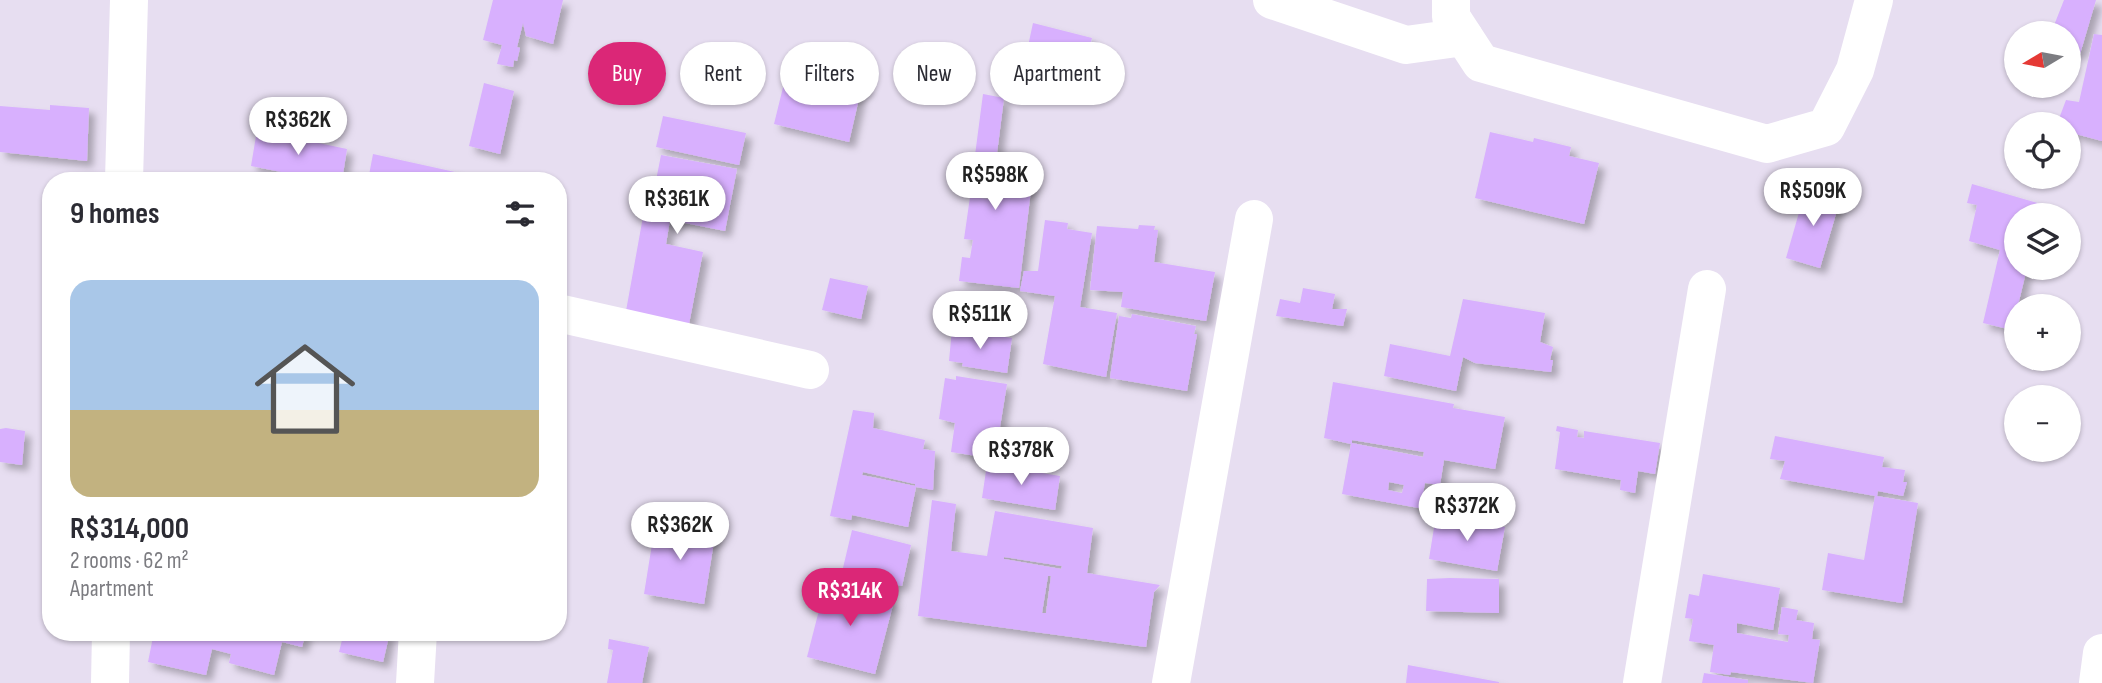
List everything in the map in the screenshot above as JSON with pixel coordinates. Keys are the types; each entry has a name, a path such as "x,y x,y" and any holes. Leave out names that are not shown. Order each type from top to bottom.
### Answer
{"street":[{"path":"124,172 129,0"},
{"path":"1272,0 1406,45 1464,37"},
{"path":"1451,0 1451,17 1482,63 1767,144 1826,127 1855,70 1874,0"},
{"path":"1171,683 1254,219"},
{"path":"1642,683 1707,289"},
{"path":"567,315 810,370"},
{"path":"110,683 111,641"},
{"path":"415,683 417,641"},
{"path":"2098,683 2102,653"}],"building":[{"path":"493,0 563,0 553,44 526,36 523,23 517,47 520,48 517,61 514,60 513,67 497,64 502,45 483,40"},
{"path":"2064,0 2096,0 2081,51 2081,21 2056,21"},
{"path":"1033,23 1092,38 1091,42 1029,42"},
{"path":"2094,34 2102,35 2102,141 2081,135 2081,112 2062,112 2066,100 2079,102"},
{"path":"484,83 514,91 500,154 469,146"},
{"path":"983,94 990,95 990,105 1003,105 994,177 1032,182 1019,288 959,281 962,257 970,258 973,240 964,239 970,197 989,199 991,182 972,178"},
{"path":"780,100 780,105 858,105 849,142 774,124"},
{"path":"50,105 89,108 87,161 0,152 0,106 50,110"},
{"path":"663,116 746,133 739,165 656,147"},
{"path":"257,130 347,149 343,172 281,172 251,166"},
{"path":"1490,132 1533,142 1534,138 1571,147 1569,156 1599,163 1584,224 1475,198"},
{"path":"373,154 455,172 370,172"},
{"path":"661,155 737,169 725,231 670,220 666,244 703,252 689,324 626,311 646,200 652,201"},
{"path":"1972,184 2038,203 2004,203 2004,280 2024,280 2021,294 2004,294 2004,328 1983,323 2000,250 1969,241 1977,205 1967,203"},
{"path":"1806,188 1841,197 1820,268 1786,258"},
{"path":"1045,220 1068,223 1067,229 1092,233 1080,307 1117,313 1106,377 1043,364 1055,296 1020,291 1024,271 1038,271"},
{"path":"1139,225 1155,226 1154,230 1158,230 1154,262 1215,272 1206,321 1121,307 1123,292 1090,290 1097,226 1138,229"},
{"path":"830,278 868,286 861,319 822,310"},
{"path":"1303,288 1335,294 1332,309 1347,309 1343,326 1276,316 1280,299 1300,303"},
{"path":"1463,299 1545,313 1540,342 1553,347 1551,372 1475,363 1463,357 1456,391 1384,376 1390,344 1450,356"},
{"path":"1132,314 1196,326 1187,391 1110,378 1119,316 1131,318"},
{"path":"952,329 1012,338 1007,373 962,366 963,363 949,361"},
{"path":"956,376 1007,384 1000,427 1007,428 1002,460 951,452 955,423 939,419 945,378 956,380"},
{"path":"1333,382 1454,404 1453,408 1505,417 1495,469 1444,460 1440,485 1425,483 1423,494 1438,496 1435,511 1342,494 1351,444 1324,438","holes":["1352,440 1424,452 1423,457 1352,443","1389,482 1404,485 1402,493 1388,490"]},
{"path":"853,410 874,413 873,428 925,440 923,449 935,451 933,490 916,487 908,527 852,515 851,520 830,516","holes":["863,472 915,486 862,475"]},
{"path":"1557,426 1578,430 1577,437 1584,438 1584,431 1660,443 1655,474 1638,471 1635,493 1620,490 1621,480 1555,469 1560,432 1556,431"},
{"path":"0,429 25,431 22,465 0,462"},
{"path":"1775,436 1884,457 1882,467 1905,470 1903,482 1907,482 1903,496 1878,491 1877,496 1918,503 1902,603 1822,590 1828,553 1864,560 1875,496 1780,479 1785,461 1770,459"},
{"path":"987,464 1060,476 1055,510 982,498"},
{"path":"932,500 956,504 951,551 987,556 995,511 1093,528 1087,573 1160,585 1154,592 1146,647 918,616","holes":["1004,557 1062,566 1061,569","1048,576 1051,576 1046,613 1042,613"]},
{"path":"1436,515 1505,527 1497,571 1429,559"},
{"path":"656,519 716,529 704,604 644,594"},
{"path":"852,530 911,545 902,586 842,572"},
{"path":"1703,574 1780,588 1773,630 1737,623 1737,633 1788,642 1789,635 1778,634 1782,607 1798,610 1796,620 1814,623 1812,639 1820,640 1813,683 1731,672 1730,675 1710,672 1714,645 1689,641 1693,619 1685,618 1689,594 1699,596"},
{"path":"1427,579 1499,579 1499,613 1426,611"},
{"path":"829,581 894,601 875,674 807,657 826,583"},
{"path":"609,639 649,647 642,683 607,683 613,650 608,649"},
{"path":"152,641 304,641 302,647 282,642 274,675 229,663 231,654 212,649 206,675 148,662"},
{"path":"342,641 388,641 383,662 339,652"},
{"path":"1408,665 1499,682 1499,683 1406,683"},
{"path":"1704,673 1748,680 1748,683 1702,683"}]}
